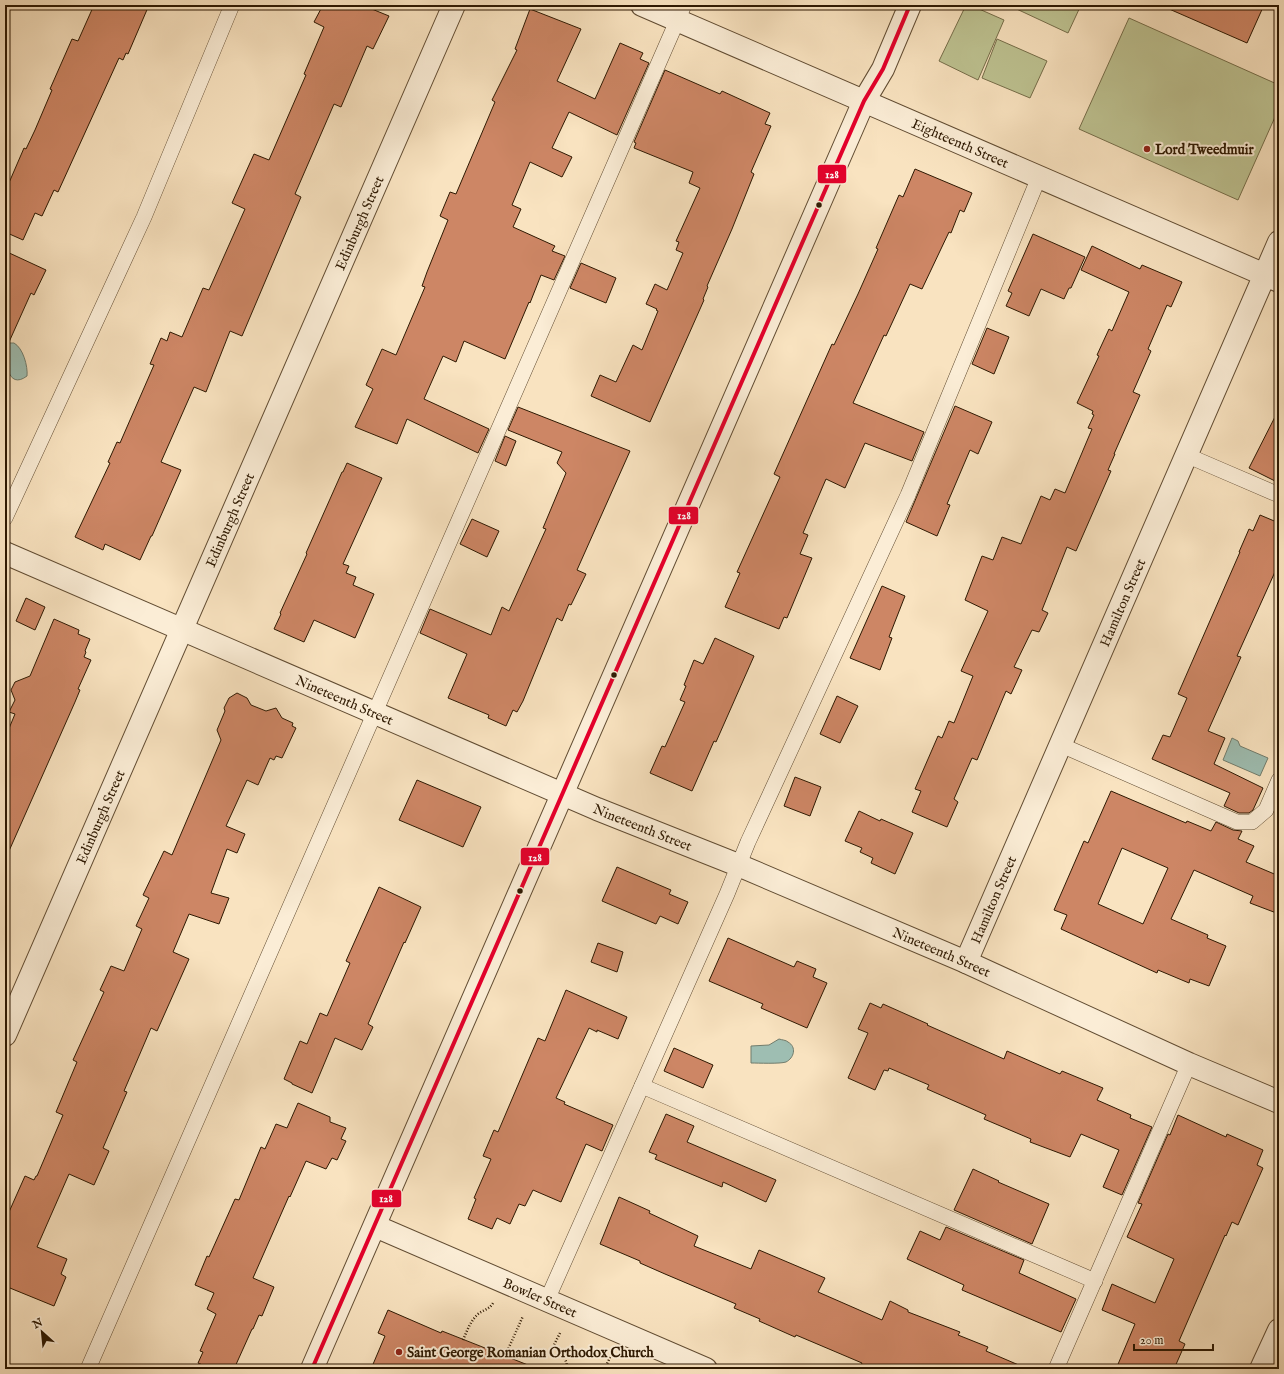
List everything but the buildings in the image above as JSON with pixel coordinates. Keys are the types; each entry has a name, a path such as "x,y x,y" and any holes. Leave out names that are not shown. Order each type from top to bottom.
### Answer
{"street":[{"name":"Edinburgh Street","path":"5,1035 454,5"},
{"name":"Eighteenth Street","path":"642,5 680,12 864,101 1272,278"},
{"path":"312,1369 864,101 882,69 910,5"},
{"name":"Hamilton Street","path":"966,962 1186,455 1272,278 1279,242"},
{"name":"Nineteenth Street","path":"5,553 562,794 738,865 966,962 1189,1064 1279,1102"},
{"name":"Bowler Street","path":"375,1226 706,1369"},
{"path":"1261,1369 1279,1330"}],"lane":[{"path":"5,518 144,217 232,5"},
{"path":"88,1369 680,12"},
{"path":"547,1300 727,894 738,865 908,495 1039,177"},
{"path":"1186,455 1279,495"},
{"path":"1061,745 1237,822 1252,822 1266,810 1279,780"},
{"path":"1056,1369 1189,1064"},
{"path":"642,1086 1094,1281"}],"path":[{"path":"463,1340 470,1325 478,1314 490,1308 494,1302"},
{"path":"506,1354 523,1316"},
{"path":"560,1332 554,1345 561,1351 567,1362 567,1369"},
{"path":"607,1369 606,1366 612,1353"}],"green space":[{"path":"966,5 970,5 1004,20 978,80 939,61"},
{"path":"1008,5 1081,5 1068,33"},
{"path":"1129,18 1279,85 1279,108 1238,200 1079,129"},
{"path":"997,39 1047,61 1030,98 982,78"}],"shaded area":[{"path":"9,343 14,343 20,349 27,367 27,376 20,380 11,377 8,372 5,347"},
{"path":"1232,738 1238,741 1240,746 1268,758 1260,776 1223,760"},
{"path":"779,1039 787,1041 793,1047 793,1055 789,1060 779,1063 751,1063 751,1046 769,1045"}],"transit line":[{"name":"128","path":"312,1369 864,101 883,69 910,5"}],"place":[{"name":"Lord Tweedmuir","path":"1147,149"},
{"name":"Saint George Romanian Orthodox Church","path":"399,1352"}]}
